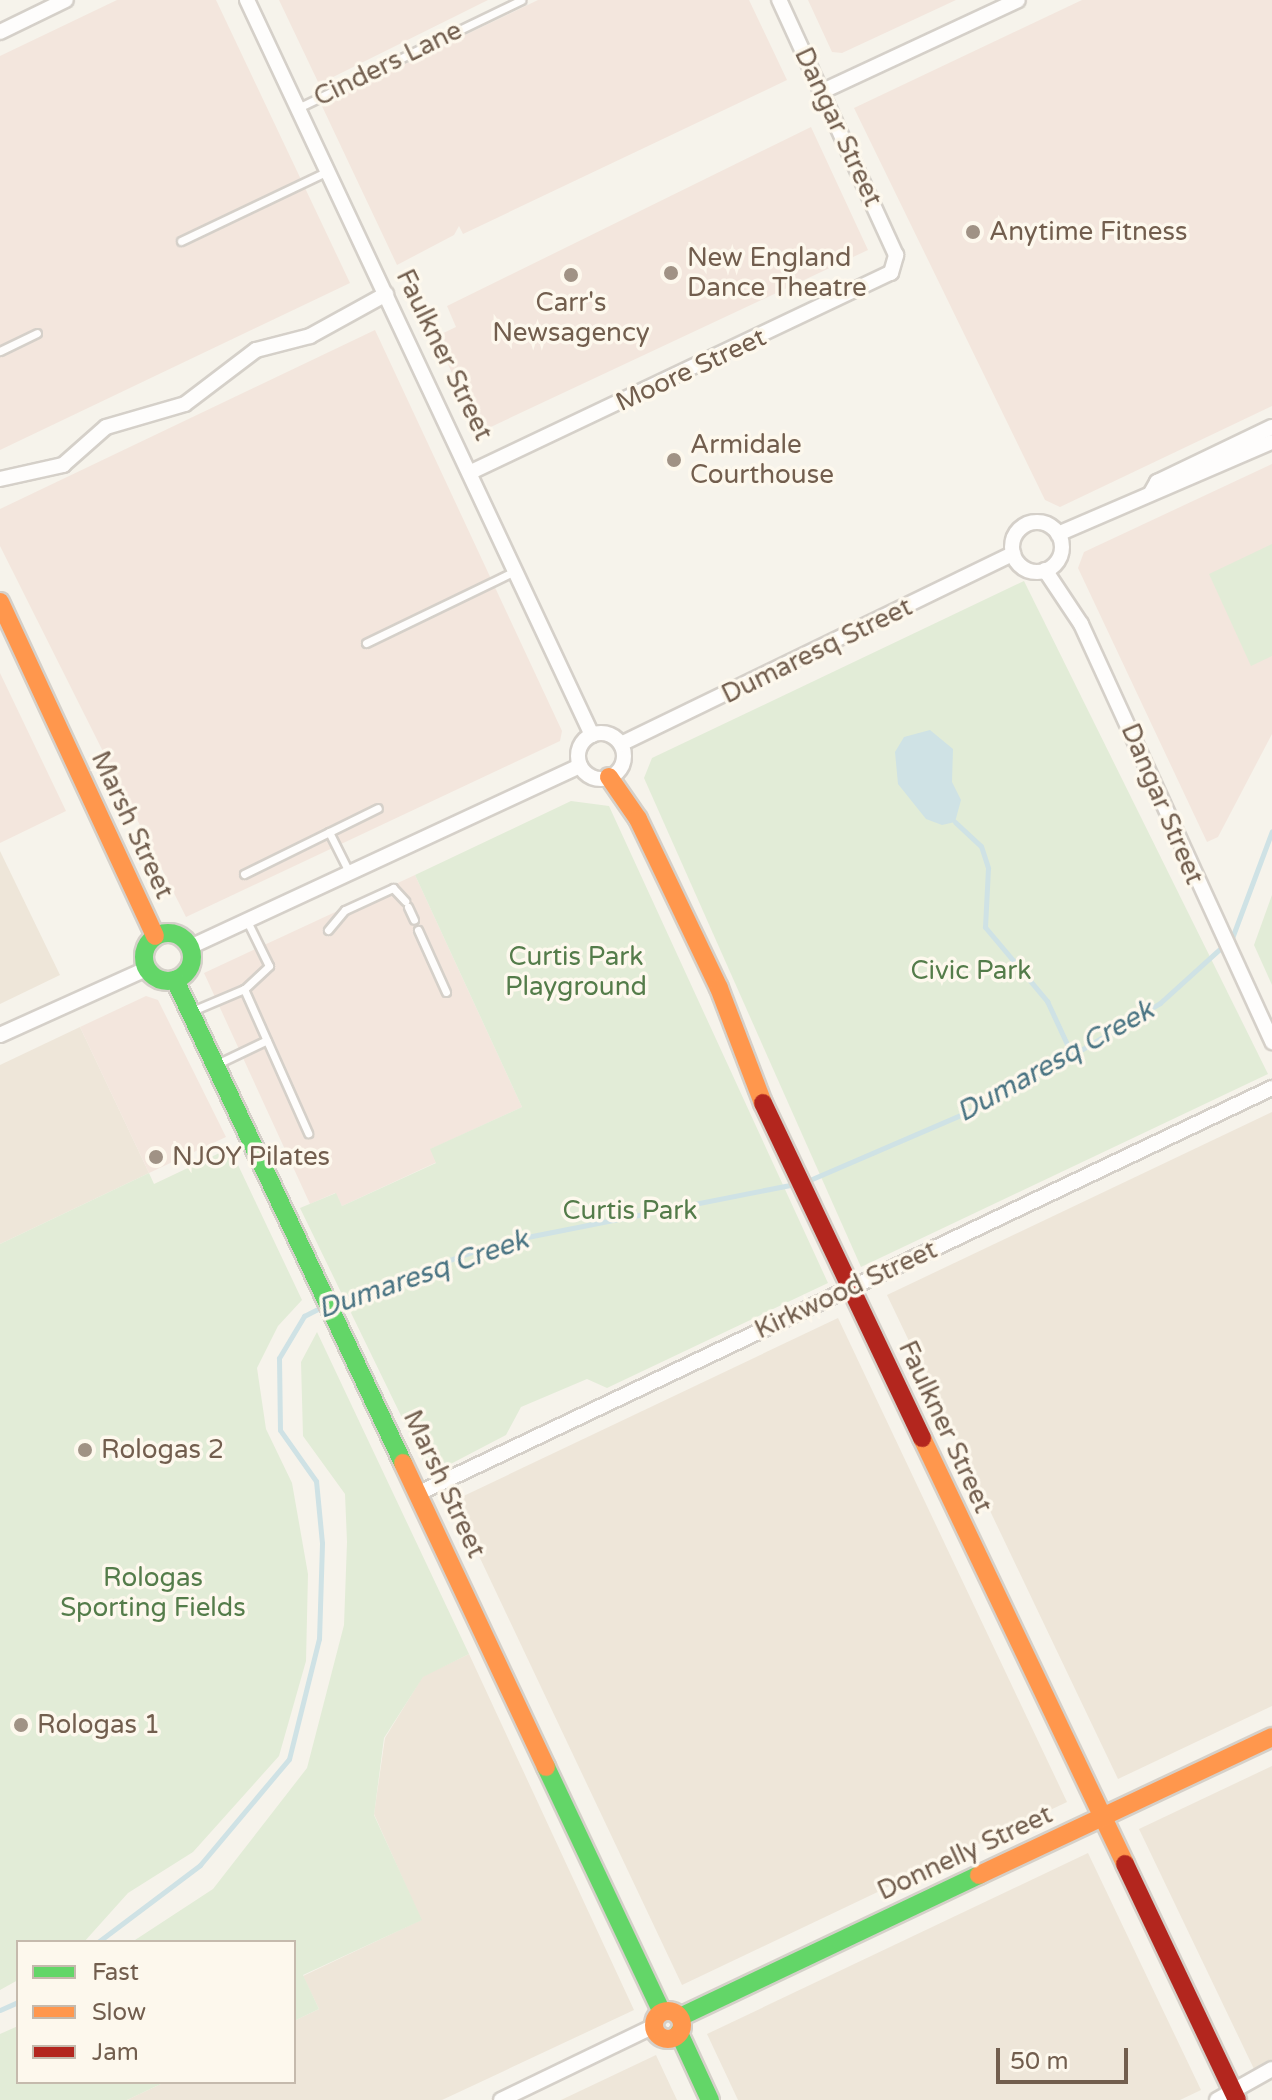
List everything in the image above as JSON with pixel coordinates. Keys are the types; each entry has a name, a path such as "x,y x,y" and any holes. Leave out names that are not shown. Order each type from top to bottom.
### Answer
{"street":[{"path":"0,32 66,0"},
{"name":"Faulkner Street","path":"247,0 592,735"},
{"name":"Dangar Street","path":"779,0 896,255"},
{"path":"821,92 1018,0"},
{"name":"Moore Street","path":"471,472 884,279 896,255"},
{"path":"0,479 63,465 106,427 185,404 256,350 310,336 386,294"},
{"path":"1151,493 1157,482 1272,427"},
{"path":"1058,534 1151,493 1164,494 1272,442"},
{"path":"1044,523 1058,534 1060,556 1045,570 1025,569 1013,554 1014,536 1027,524 1044,523"},
{"name":"Dumaresq Street","path":"621,744 1013,554"},
{"name":"Dangar Street","path":"1045,570 1081,624 1272,1042"},
{"name":"Marsh Street","path":"0,602 155,936"},
{"path":"610,734 621,744 623,763 609,777 592,777 580,766 579,748 592,735 610,734"},
{"path":"190,947 580,766"},
{"name":"Faulkner Street","path":"609,777 638,819 712,974 735,1044 1102,1817 1229,2097"},
{"path":"0,1035 146,969 175,980 191,963 190,947 175,934 155,936 145,948 146,969"},
{"name":"Marsh Street","path":"175,980 293,1220 669,2022 710,2100"},
{"name":"Kirkwood Street","path":"419,1493 1272,1088"},
{"name":"Donnelly Street","path":"501,2100 1272,1737"},
{"path":"1229,2097 1272,2069"}],"lane":[{"name":"Cinders Lane","path":"298,108 521,0"},
{"path":"181,241 328,171"},
{"path":"0,351 37,333"},
{"path":"366,643 517,570"},
{"path":"244,874 378,808"},
{"path":"329,832 350,874"},
{"path":"328,930 345,910 393,888 414,920"},
{"path":"192,1011 244,989 269,966 247,921"},
{"path":"418,930 446,992"},
{"path":"244,989 308,1133"},
{"path":"217,1064 267,1040"}],"shaded area":[{"path":"117,0 216,0 350,283 0,450 0,56"},
{"path":"279,0 488,0 319,84"},
{"path":"538,0 749,0 787,80 463,234 459,226 454,235 397,265 321,104"},
{"path":"808,0 956,0 842,53 832,52"},
{"path":"1082,0 1272,0 1272,406 1060,507 1045,500 854,108"},
{"path":"811,127 868,250 480,432 435,337 456,327 447,306"},
{"path":"375,330 562,731 560,741 186,917 0,546 0,509"},
{"path":"1272,464 1272,734 1218,837 1207,842 1078,568 1084,552"},
{"path":"0,673 66,811 0,843"},
{"path":"930,730 953,749 952,782 961,800 955,822 942,825 926,819 898,784 895,752 904,737"},
{"path":"0,851 60,975 0,1004"},
{"path":"415,875 522,1107 431,1149 437,1162 342,1206 335,1193 310,1204 204,973"},
{"path":"146,996 158,1000 226,1137 149,1173 80,1027"},
{"path":"80,1027 149,1173 0,1244 0,1065"},
{"path":"1272,1112 1272,1706 1118,1779 887,1295"},
{"path":"838,1318 1067,1802 682,1985 453,1501"},
{"path":"469,1654 634,2010 442,2100 127,2100 161,2084 296,2084 296,2020 319,2009 303,1976 421,1920 374,1814 385,1738 423,1676"},
{"path":"1272,1766 1272,2060 1254,2069 1139,1829"},
{"path":"1088,1853 1201,2090 1180,2100 738,2100 707,2034"},
{"path":"656,2055 677,2100 561,2100"}],"green space":[{"path":"1272,544 1272,656 1251,666 1209,574"},
{"name":"Civic Park","path":"1024,581 1268,1074 861,1267 644,778 652,758"},
{"name":"Curtis Park","path":"571,801 609,806 828,1283 607,1388 587,1379 521,1407 506,1435 441,1469 425,1465 300,1208 336,1193 342,1206 436,1163 430,1149 522,1107 415,875"},
{"path":"1272,895 1272,985 1254,945"},
{"name":"Rologas Sporting Fields","path":"230,1148 302,1300 278,1326 257,1368 266,1429 292,1483 308,1574 306,1661 279,1756 193,1852 128,1893 86,1940 16,1940 16,1981 0,1990 0,1244 149,1173 154,1184"},
{"path":"317,1332 469,1654 423,1677 384,1738 374,1815 422,1920 303,1975 319,2009 296,2020 296,1940 135,1940 213,1889 307,1768 344,1625 347,1542 345,1494 303,1436 301,1362"},
{"path":"16,2027 16,2084 161,2084 127,2100 0,2100 0,2034"}],"waterway":[{"path":"955,822 981,846 988,868 985,927 1047,1001 1073,1057"},
{"name":"Dumaresq Creek","path":"805,1182 1000,1098 1160,1003 1232,938 1272,831"},
{"name":"Dumaresq Creek","path":"333,1302 497,1243 795,1184"},
{"name":"Dumaresq Creek","path":"101,1940 200,1865 289,1759 319,1639 322,1543 316,1481 280,1430 279,1358 304,1316 324,1306"},
{"name":"Dumaresq Creek","path":"0,2010 16,2003"}],"traffic: fast":[{"path":"168,933 185,940 192,957 185,974 168,981 151,974 144,957 151,940 168,933"},
{"path":"175,980 403,1463"},
{"path":"546,1767 662,2012"},
{"path":"680,2017 979,1875"},
{"path":"679,2033 710,2100"}],"traffic: slow":[{"path":"0,602 155,936"},
{"path":"609,777 638,819 719,988 763,1103"},
{"path":"922,1438 1125,1864"},
{"path":"403,1463 546,1767"},
{"path":"979,1875 1272,1737"},
{"path":"668,2011 678,2015 682,2025 678,2035 668,2039 658,2035 654,2025 658,2015 668,2011"}],"traffic: jam":[{"path":"763,1103 922,1438"},
{"path":"1125,1864 1237,2100"}],"place":[{"name":"Anytime Fitness","path":"973,232"},
{"name":"New England Dance Theatre","path":"671,273"},
{"name":"Carr's Newsagency","path":"571,275"},
{"name":"Armidale Courthouse","path":"674,460"},
{"name":"NJOY Pilates","path":"156,1157"},
{"name":"Rologas 2","path":"85,1450"},
{"name":"Rologas 1","path":"21,1725"}],"park label":[{"name":"Curtis Park Playground","path":"576,972"}]}
